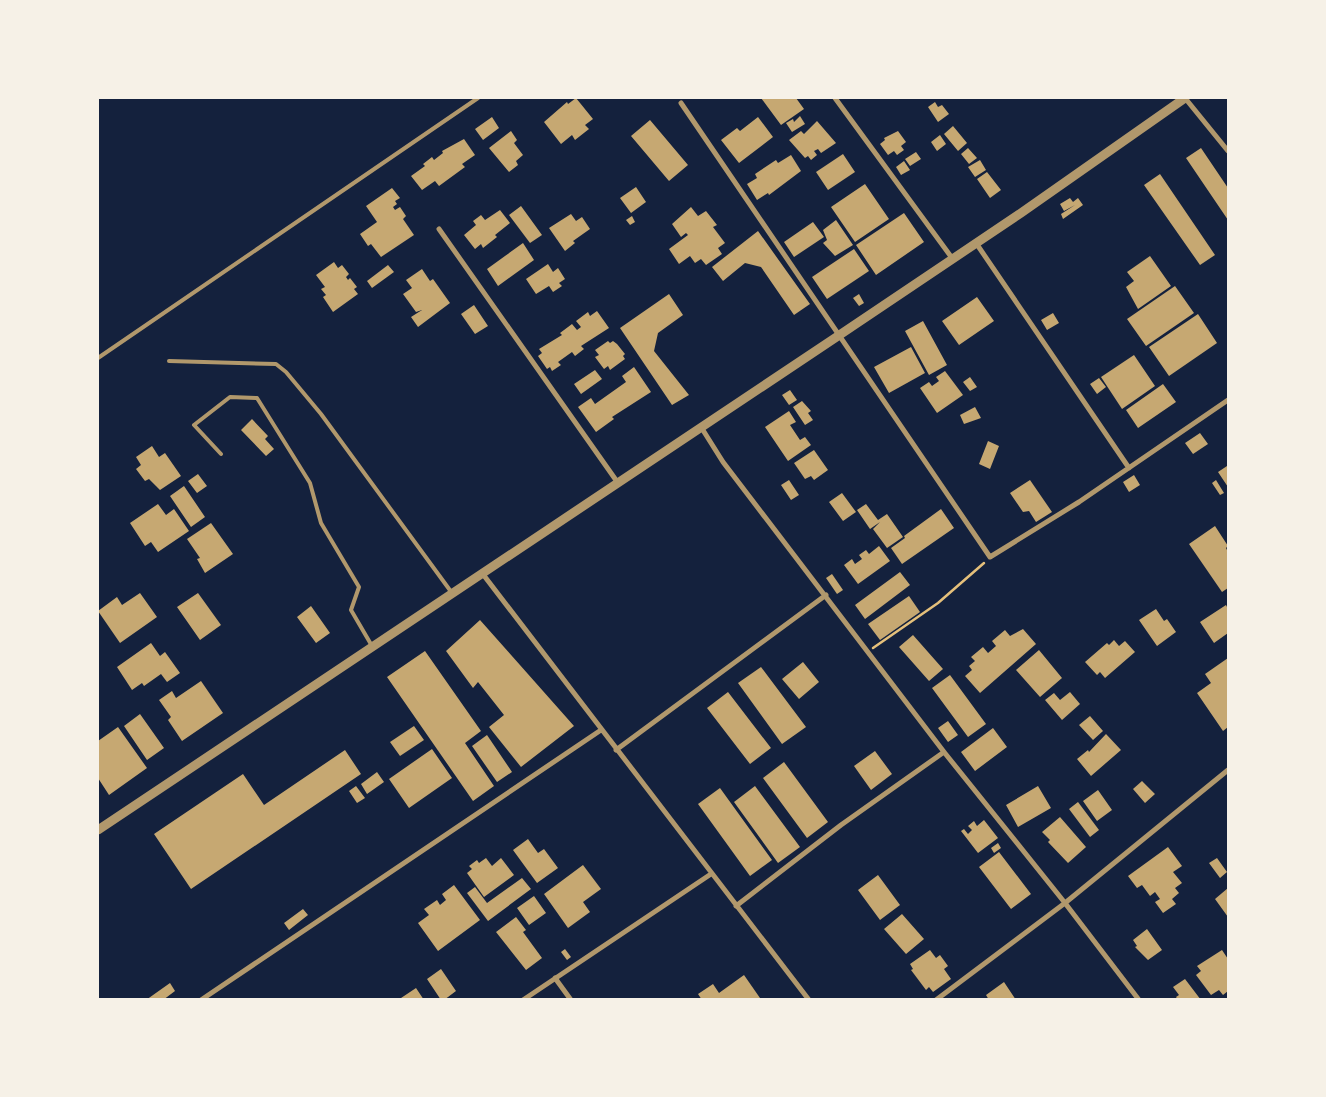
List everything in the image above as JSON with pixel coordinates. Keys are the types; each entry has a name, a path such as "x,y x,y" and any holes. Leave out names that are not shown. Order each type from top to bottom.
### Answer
{"street":[{"path":"835,98 952,258"},
{"path":"98,830 838,336 1185,98 1228,151"},
{"path":"681,103 990,558 1129,468 1228,400"},
{"path":"439,228 618,483"},
{"path":"976,243 1129,468"},
{"path":"701,427 723,462 944,752 1066,902 1139,1000"},
{"path":"482,573 809,1000"},
{"path":"616,750 826,595"},
{"path":"201,1000 601,730"},
{"path":"736,906 842,825 944,752"},
{"path":"936,1000 1066,902 1228,770"},
{"path":"523,1000 711,874"},
{"path":"555,978 571,1000"}],"lane":[{"path":"98,358 478,98"},
{"path":"169,361 276,364 286,372 321,414 452,593"},
{"path":"221,454 194,425 230,396 257,398 310,483 321,523 359,587 351,610 372,646"}],"path":[{"path":"868,652 938,603 990,558"}],"building":[{"path":"576,98 593,119 585,125 589,129 575,140 572,135 561,144 544,122 567,102 568,104"},
{"path":"761,98 796,98 804,109 781,125"},
{"path":"935,102 938,107 942,105 949,114 938,122 928,107"},
{"path":"800,116 805,124 792,132 786,123 793,119 794,122"},
{"path":"492,117 499,128 483,140 475,129"},
{"path":"758,117 773,137 739,163 721,140 737,128 740,131"},
{"path":"650,120 688,165 669,181 631,136"},
{"path":"817,121 836,143 821,153 818,149 814,151 817,155 811,160 808,156 805,158 789,140 801,131 804,134"},
{"path":"953,126 967,143 958,151 944,134"},
{"path":"511,131 517,140 514,143 523,155 516,161 518,165 509,172 489,148"},
{"path":"898,131 906,142 901,146 904,150 897,155 894,151 888,155 880,144 885,140 884,138"},
{"path":"940,135 946,144 937,151 931,142"},
{"path":"464,139 475,155 462,164 465,167 439,186 435,181 422,190 411,176 425,166 423,164 432,157 434,160 443,153 442,151"},
{"path":"968,148 977,158 969,164 961,154"},
{"path":"1201,148 1228,188 1228,220 1186,158"},
{"path":"916,152 921,159 910,166 905,159"},
{"path":"843,154 855,172 828,190 816,172"},
{"path":"791,155 801,171 769,195 768,193 757,200 747,184 757,178 755,174 776,160 778,163"},
{"path":"980,160 986,170 975,177 968,167"},
{"path":"904,161 910,170 901,175 896,167"},
{"path":"987,172 1001,190 990,198 977,179"},
{"path":"1160,174 1215,255 1200,265 1144,185"},
{"path":"865,184 889,219 855,242 831,207"},
{"path":"636,187 646,202 631,213 620,198"},
{"path":"392,188 400,198 395,201 397,204 393,207 395,210 400,207 406,216 403,219 414,235 381,257 371,244 368,246 360,234 377,222 366,206"},
{"path":"1070,198 1073,202 1078,198 1083,205 1063,219 1061,214 1075,205 1064,211 1060,204"},
{"path":"521,206 542,235 530,243 509,215"},
{"path":"691,207 698,216 706,211 717,225 713,227 725,243 718,248 722,254 706,265 701,259 695,263 690,256 679,264 669,249 688,235 686,233 681,237 672,224"},
{"path":"500,210 510,223 483,248 481,244 475,249 464,235 476,225 473,221 481,215 485,220"},
{"path":"904,213 924,242 876,275 856,245"},
{"path":"571,214 576,221 582,217 590,229 573,241 575,243 565,251 549,228"},
{"path":"632,216 635,222 630,225 626,220"},
{"path":"836,220 853,245 835,256 823,243 827,240 823,230"},
{"path":"813,222 824,237 794,257 784,242"},
{"path":"758,231 810,304 794,315 761,267 745,263 723,281 712,267"},
{"path":"523,243 534,260 498,286 487,269"},
{"path":"854,249 869,271 827,299 812,277"},
{"path":"1150,256 1171,286 1138,309 1126,287 1134,281 1127,272"},
{"path":"334,262 338,268 342,265 349,274 346,277 348,280 350,278 357,287 354,289 358,294 333,312 323,297 326,295 321,289 325,287 316,275"},
{"path":"548,264 553,272 558,268 565,279 559,283 562,286 553,292 549,286 536,294 526,279"},
{"path":"388,265 394,272 372,288 367,281"},
{"path":"422,269 430,281 433,279 450,303 418,327 411,317 422,310 416,312 403,294 412,288 406,280"},
{"path":"1175,286 1194,313 1146,346 1127,319"},
{"path":"669,294 683,315 658,333 654,351 689,395 672,405 620,328"},
{"path":"859,294 864,303 859,306 853,298"},
{"path":"977,297 994,321 959,345 942,321"},
{"path":"474,305 488,326 475,334 461,314"},
{"path":"597,311 609,328 581,346 584,349 575,356 572,352 558,362 561,365 552,371 550,367 547,369 538,356 542,353 539,349 562,335 560,333 572,324 577,330 581,327 576,321 588,312 590,316"},
{"path":"1053,313 1059,323 1047,330 1041,320"},
{"path":"1198,314 1217,343 1169,376 1149,347"},
{"path":"923,321 947,365 929,375 905,331"},
{"path":"608,341 610,343 613,341 617,344 625,354 623,356 625,359 610,370 608,366 604,369 595,357 599,355 595,350"},
{"path":"911,347 925,373 889,393 874,367"},
{"path":"1134,355 1155,386 1122,409 1101,377"},
{"path":"634,367 651,392 612,417 614,419 596,432 578,407 591,398 595,404 626,382 622,376"},
{"path":"595,370 602,379 581,394 574,384"},
{"path":"945,371 963,395 937,413 920,388 929,382 932,386 939,381 936,377"},
{"path":"970,377 977,387 970,391 963,382"},
{"path":"1099,378 1106,387 1097,394 1090,384"},
{"path":"1163,384 1176,402 1138,428 1126,410"},
{"path":"790,390 797,400 789,405 782,395"},
{"path":"802,401 811,411 808,413 813,420 805,425 793,407"},
{"path":"975,407 981,418 964,424 960,415"},
{"path":"789,411 796,422 790,425 800,440 805,437 811,445 788,461 765,427"},
{"path":"252,419 268,436 265,439 274,449 266,456 241,430"},
{"path":"1200,433 1208,444 1193,454 1185,443"},
{"path":"988,441 999,446 990,469 979,464"},
{"path":"152,446 159,457 165,453 181,476 160,490 149,479 145,481 136,469 141,465 136,457"},
{"path":"814,450 828,470 814,480 811,476 805,479 794,463"},
{"path":"1227,466 1228,468 1228,487 1218,472"},
{"path":"198,474 207,486 197,493 188,481"},
{"path":"1134,475 1140,485 1129,492 1123,482"},
{"path":"789,480 799,495 791,500 781,485"},
{"path":"1030,480 1052,512 1036,522 1029,511 1023,512 1010,493"},
{"path":"1216,480 1224,493 1220,495 1212,483"},
{"path":"184,486 205,517 191,527 170,496"},
{"path":"842,493 856,512 843,521 829,502"},
{"path":"158,504 166,515 174,509 189,531 158,552 151,542 145,546 130,523"},
{"path":"866,504 878,520 887,514 903,537 887,548 873,529 880,522 870,529 857,510"},
{"path":"941,509 954,528 902,564 891,548"},
{"path":"211,523 233,554 205,573 197,559 200,558 187,539"},
{"path":"1215,526 1228,546 1226,548 1228,552 1228,588 1222,592 1189,544"},
{"path":"879,546 890,561 858,584 844,565 852,559 855,564 862,559 859,555 866,550 869,554"},
{"path":"900,572 910,585 865,619 855,605"},
{"path":"832,574 843,590 837,594 826,578"},
{"path":"140,593 157,617 120,643 98,611 117,597 122,605"},
{"path":"198,593 221,625 200,640 177,607"},
{"path":"909,596 920,612 880,640 868,624"},
{"path":"1226,605 1228,609 1228,633 1214,643 1200,622"},
{"path":"311,606 330,633 316,643 297,617"},
{"path":"1156,609 1164,621 1167,619 1176,632 1157,646 1139,620"},
{"path":"480,620 574,726 521,767 489,727 504,715 478,682 473,688 446,651"},
{"path":"1023,629 1036,644 980,693 965,676 972,670 969,666 975,661 971,657 983,647 988,653 996,646 992,641 1005,630 1010,636"},
{"path":"913,635 943,669 929,681 899,647"},
{"path":"1114,640 1119,646 1125,641 1135,652 1105,678 1100,672 1097,675 1085,662 1107,643 1109,645"},
{"path":"151,643 160,656 165,652 180,673 167,682 161,674 144,686 142,683 132,690 117,667"},
{"path":"1039,650 1062,678 1040,697 1016,670"},
{"path":"425,651 481,731 465,743 494,786 473,801 387,677"},
{"path":"1228,658 1228,727 1223,731 1197,693 1211,683 1205,674"},
{"path":"803,662 819,682 799,699 782,679"},
{"path":"761,667 806,727 782,744 738,683"},
{"path":"950,675 986,724 968,737 932,688"},
{"path":"201,681 223,713 182,741 168,720 171,717 159,700 172,691 176,698"},
{"path":"728,692 771,748 750,764 707,708"},
{"path":"1070,692 1080,704 1062,720 1045,700 1054,693 1060,700"},
{"path":"140,714 164,748 147,760 124,726"},
{"path":"1090,716 1103,731 1093,740 1079,725"},
{"path":"948,721 958,735 948,742 938,728"},
{"path":"414,726 424,740 400,756 390,742"},
{"path":"118,727 147,768 109,795 98,778 98,741"},
{"path":"993,728 1007,747 975,771 961,752"},
{"path":"1106,734 1121,750 1091,776 1077,759 1088,750 1089,752"},
{"path":"487,735 512,772 497,782 472,746"},
{"path":"432,749 452,778 409,808 389,779"},
{"path":"345,750 361,774 191,889 154,834 243,774 264,805"},
{"path":"875,751 892,774 871,790 854,766"},
{"path":"784,762 828,822 807,838 763,778"},
{"path":"377,772 384,782 367,794 361,784"},
{"path":"1142,781 1155,794 1145,803 1133,789"},
{"path":"356,786 365,798 357,803 349,791"},
{"path":"755,786 800,847 778,863 734,802"},
{"path":"1038,786 1051,808 1018,827 1006,805"},
{"path":"720,788 772,860 750,876 698,804"},
{"path":"1098,790 1112,810 1097,821 1083,801"},
{"path":"1078,802 1099,830 1090,837 1069,809"},
{"path":"1060,817 1086,847 1068,863 1048,842 1050,840 1042,832"},
{"path":"984,820 998,838 978,853 961,831 964,829 968,834 972,830 968,826 974,821 977,826"},
{"path":"528,839 538,853 544,849 558,868 537,883 513,850"},
{"path":"998,843 1001,848 994,853 991,848"},
{"path":"1168,847 1182,866 1173,872 1182,883 1175,888 1179,893 1172,899 1176,904 1163,913 1155,902 1160,899 1155,892 1150,896 1142,885 1137,888 1128,876"},
{"path":"999,852 1031,894 1011,909 979,867"},
{"path":"486,858 492,866 501,858 514,875 484,897 467,873 472,869 469,866 477,860 479,863"},
{"path":"1217,858 1227,872 1220,878 1209,863"},
{"path":"583,865 601,889 583,902 590,912 568,928 544,894"},
{"path":"878,875 900,905 880,920 858,890"},
{"path":"522,878 531,889 488,921 467,893 475,887 487,903"},
{"path":"454,885 480,920 438,951 418,923 429,915 424,909 437,900 440,905 446,900 442,894"},
{"path":"1228,888 1228,917 1215,899"},
{"path":"534,896 546,913 529,925 517,908"},
{"path":"303,909 308,915 289,930 284,923"},
{"path":"902,914 924,939 906,954 884,929"},
{"path":"516,917 526,930 523,932 542,958 526,970 496,932"},
{"path":"1147,929 1162,950 1148,960 1135,947 1137,946 1133,940"},
{"path":"565,949 571,957 567,960 561,952"},
{"path":"930,950 936,958 940,955 948,966 944,969 951,979 933,992 929,987 926,990 911,970 913,969 910,964"},
{"path":"1222,950 1228,959 1228,991 1223,995 1219,990 1211,995 1196,975 1201,971 1197,966"},
{"path":"441,969 456,991 444,1000 441,1000 427,979"},
{"path":"744,975 760,998 759,1000 702,1000 698,994 713,984 719,993"},
{"path":"1185,979 1201,1000 1178,1000 1176,997 1179,995 1173,987"},
{"path":"1004,982 1016,1000 989,1000 986,995"},
{"path":"170,983 175,991 163,1000 146,1000"},
{"path":"416,988 424,1000 402,1000 401,998"}]}
